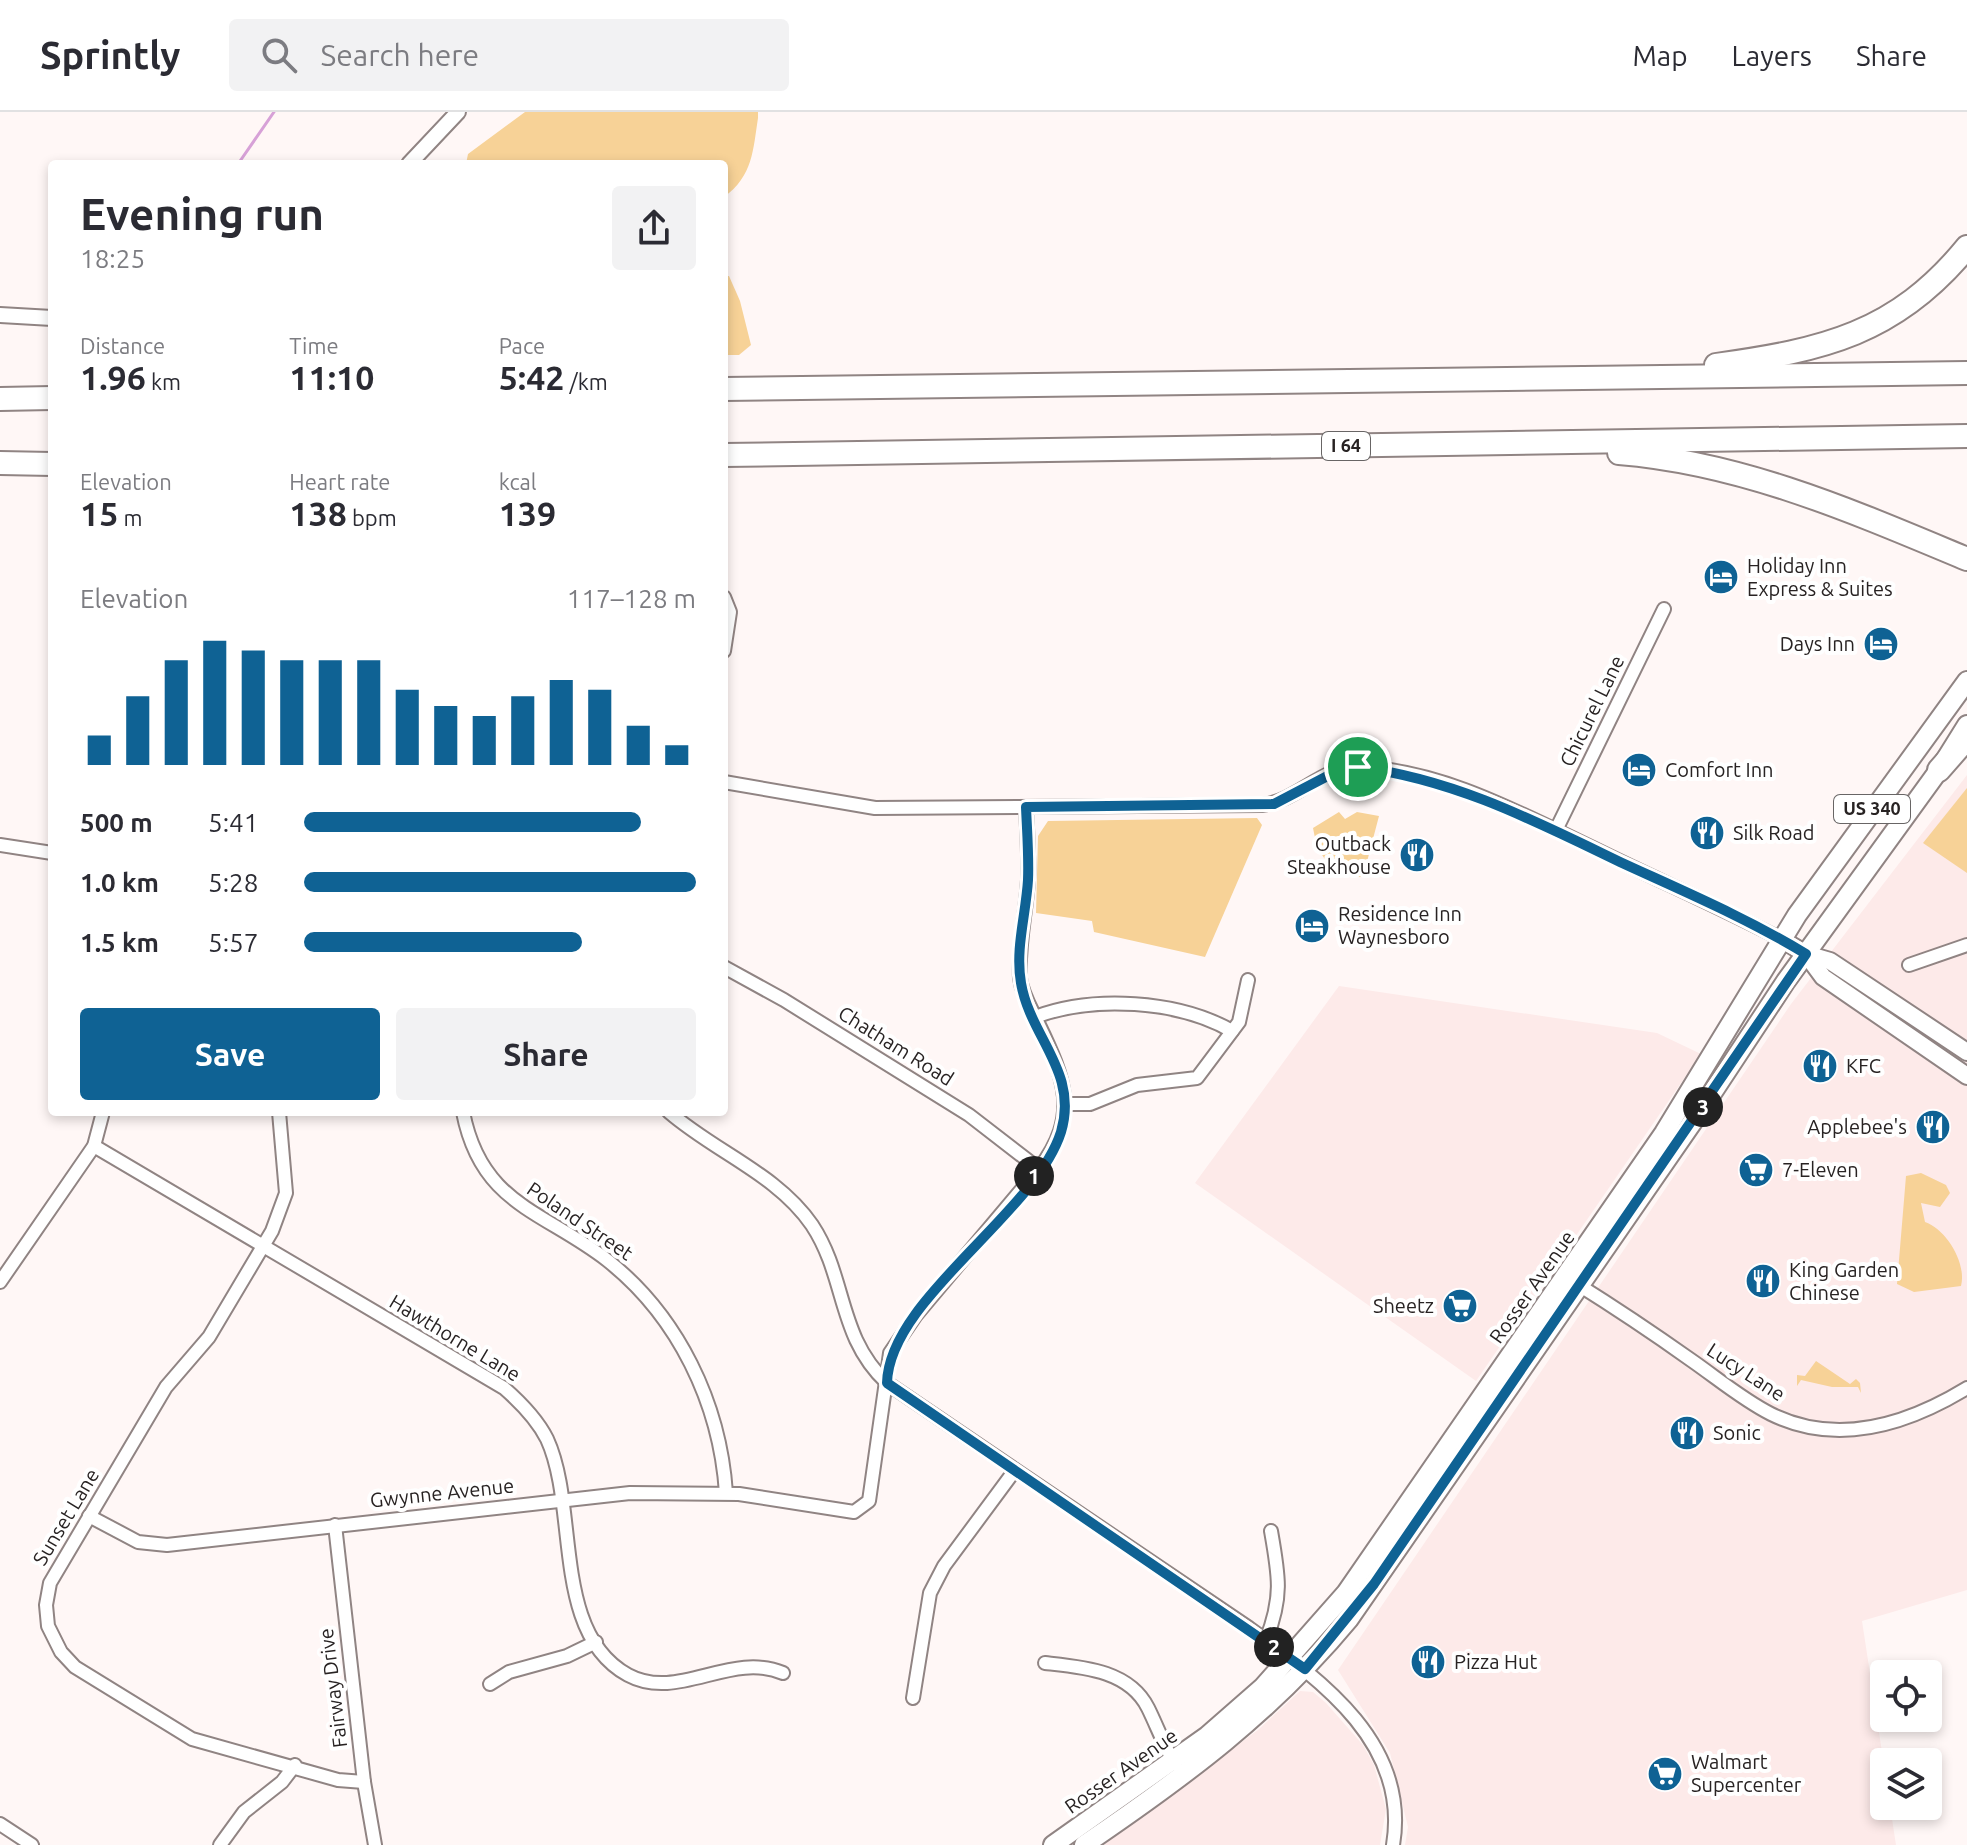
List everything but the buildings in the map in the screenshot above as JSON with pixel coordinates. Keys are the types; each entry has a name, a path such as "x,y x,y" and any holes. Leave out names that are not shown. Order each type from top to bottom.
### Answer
{"highway":[{"path":"1546,378 1708,366 1837,342 1880,324 1911,304 1967,247"},
{"path":"728,389 1967,373"},
{"path":"0,399 48,398"},
{"name":"I 64","path":"728,455 1967,436"},
{"path":"1507,444 1631,454 1755,478 1831,503 1967,559"},
{"path":"0,463 48,464"},
{"path":"1939,770 1967,738"}],"main road":[{"name":"Rosser Avenue","path":"1572,1281 1704,1071 1781,939 1967,681"},
{"name":"Rosser Avenue","path":"1084,1845 1179,1769 1207,1736 1298,1664 1939,770 1967,725"},
{"path":"1781,939 1806,954 1830,961 1967,1052"},
{"path":"1806,954 1823,977 1967,1076"},
{"name":"Rosser Avenue","path":"1053,1845 1179,1769"}],"street":[{"path":"413,160 458,112"},
{"path":"0,315 48,318"},
{"name":"Chicurel Lane","path":"1556,830 1664,609"},
{"path":"728,783 875,808 1274,804 1339,770 1358,767 1412,777 1466,792 1556,830 1781,939"},
{"path":"1026,807 1028,880 1020,969 1024,995 1059,1069 1065,1104 1090,1104 1137,1085 1197,1078 1242,1014 1248,980"},
{"path":"0,845 48,852"},
{"path":"1909,965 1967,945"},
{"name":"Chatham Road","path":"728,969 784,1000 969,1115 1039,1169"},
{"path":"1035,1017 1082,1004 1118,1003 1205,1018 1232,1031"},
{"name":"Gwynne Avenue","path":"89,1516 120,1535 153,1545 630,1493 726,1493 854,1512 869,1501 890,1353 903,1333 1039,1169 1060,1134 1065,1104"},
{"path":"0,1282 94,1146 102,1116"},
{"name":"Sunset Lane","path":"279,1116 286,1193 263,1247 209,1337 166,1387 89,1516 47,1593 48,1626 66,1658 119,1696 192,1739 224,1750 295,1765 338,1780 364,1782"},
{"name":"Poland Street","path":"464,1116 477,1154 501,1189 527,1212 609,1262 667,1324 692,1363 708,1403 720,1447 726,1493"},
{"path":"675,1116 786,1195 803,1213 830,1259 855,1343 887,1383 1266,1640 1298,1664 1357,1721 1382,1756 1393,1786 1396,1822 1393,1845"},
{"name":"Hawthorne Lane","path":"94,1146 504,1388 533,1417 547,1440 563,1499 574,1588 596,1642 617,1668 653,1684 681,1681 744,1665 783,1673"},
{"name":"Lucy Lane","path":"1572,1281 1754,1404 1802,1425 1838,1430 1876,1427 1919,1413 1967,1388"},
{"path":"913,1698 930,1593 944,1566 1015,1470"},
{"name":"Fairway Drive","path":"335,1525 364,1782 375,1845"},
{"path":"1266,1640 1277,1613 1280,1587 1271,1531"},
{"path":"490,1684 509,1672 567,1656 596,1642"},
{"path":"1045,1663 1099,1672 1132,1687 1147,1706 1179,1769"},
{"path":"220,1845 244,1812 282,1782 295,1765"},
{"path":"0,1824 32,1845"}],"shaded area":[{"path":"525,112 758,112 750,162 741,180 728,194 728,160 467,160 468,154"},
{"path":"728,276 740,301 751,345 739,355 728,355"},
{"path":"1967,775 1967,1590 1862,1621 1870,1673 1870,1732 1879,1732 1881,1748 1870,1748 1870,1820 1892,1820 1896,1845 1405,1845 1408,1827 1390,1753 1338,1670 1791,1004"},
{"path":"1967,788 1967,873 1923,843"},
{"path":"1339,812 1345,819 1357,812 1379,816 1363,877 1340,877 1319,849 1313,828"},
{"path":"1257,818 1262,825 1205,957 1094,932 1092,921 1036,913 1038,836 1048,821"},
{"path":"1339,986 1657,1033 1701,1054 1476,1381 1195,1183"},
{"path":"1921,1173 1946,1185 1950,1193 1940,1207 1921,1203 1925,1222 1947,1239 1958,1257 1961,1286 1914,1292 1897,1284 1906,1176"},
{"path":"1816,1361 1850,1384 1856,1379 1860,1383 1861,1393 1858,1387 1832,1387 1801,1380 1797,1386 1797,1375 1805,1376"},
{"path":"1300,1691 1313,1692 1326,1703 1363,1745 1374,1765 1386,1809 1380,1845 1101,1845 1258,1730"}],"waterway":[{"path":"241,160 274,112"}],"place":[{"name":"Holiday Inn Express & Suites","path":"1721,577"},
{"name":"Days Inn","path":"1881,644"},
{"name":"Comfort Inn","path":"1639,770"},
{"name":"Silk Road","path":"1707,833"},
{"name":"Outback Steakhouse","path":"1417,855"},
{"name":"Residence Inn Waynesboro","path":"1312,926"},
{"name":"KFC","path":"1820,1066"},
{"name":"Applebee's","path":"1933,1127"},
{"name":"7-Eleven","path":"1756,1170"},
{"name":"King Garden Chinese","path":"1763,1281"},
{"name":"Sheetz","path":"1460,1306"},
{"name":"Sonic","path":"1687,1433"},
{"name":"Pizza Hut","path":"1428,1662"},
{"name":"Walmart Supercenter","path":"1665,1774"}],"route":[{"path":"1358,767 1441,784 1513,810 1727,912 1806,954 1431,1503 1349,1619 1305,1669 1185,1583 887,1383 887,1369 890,1353 912,1320 1051,1154 1064,1119 1063,1080 1021,982 1021,932 1028,880 1026,807 1274,804 1293,797 1339,770 1358,767"}]}
